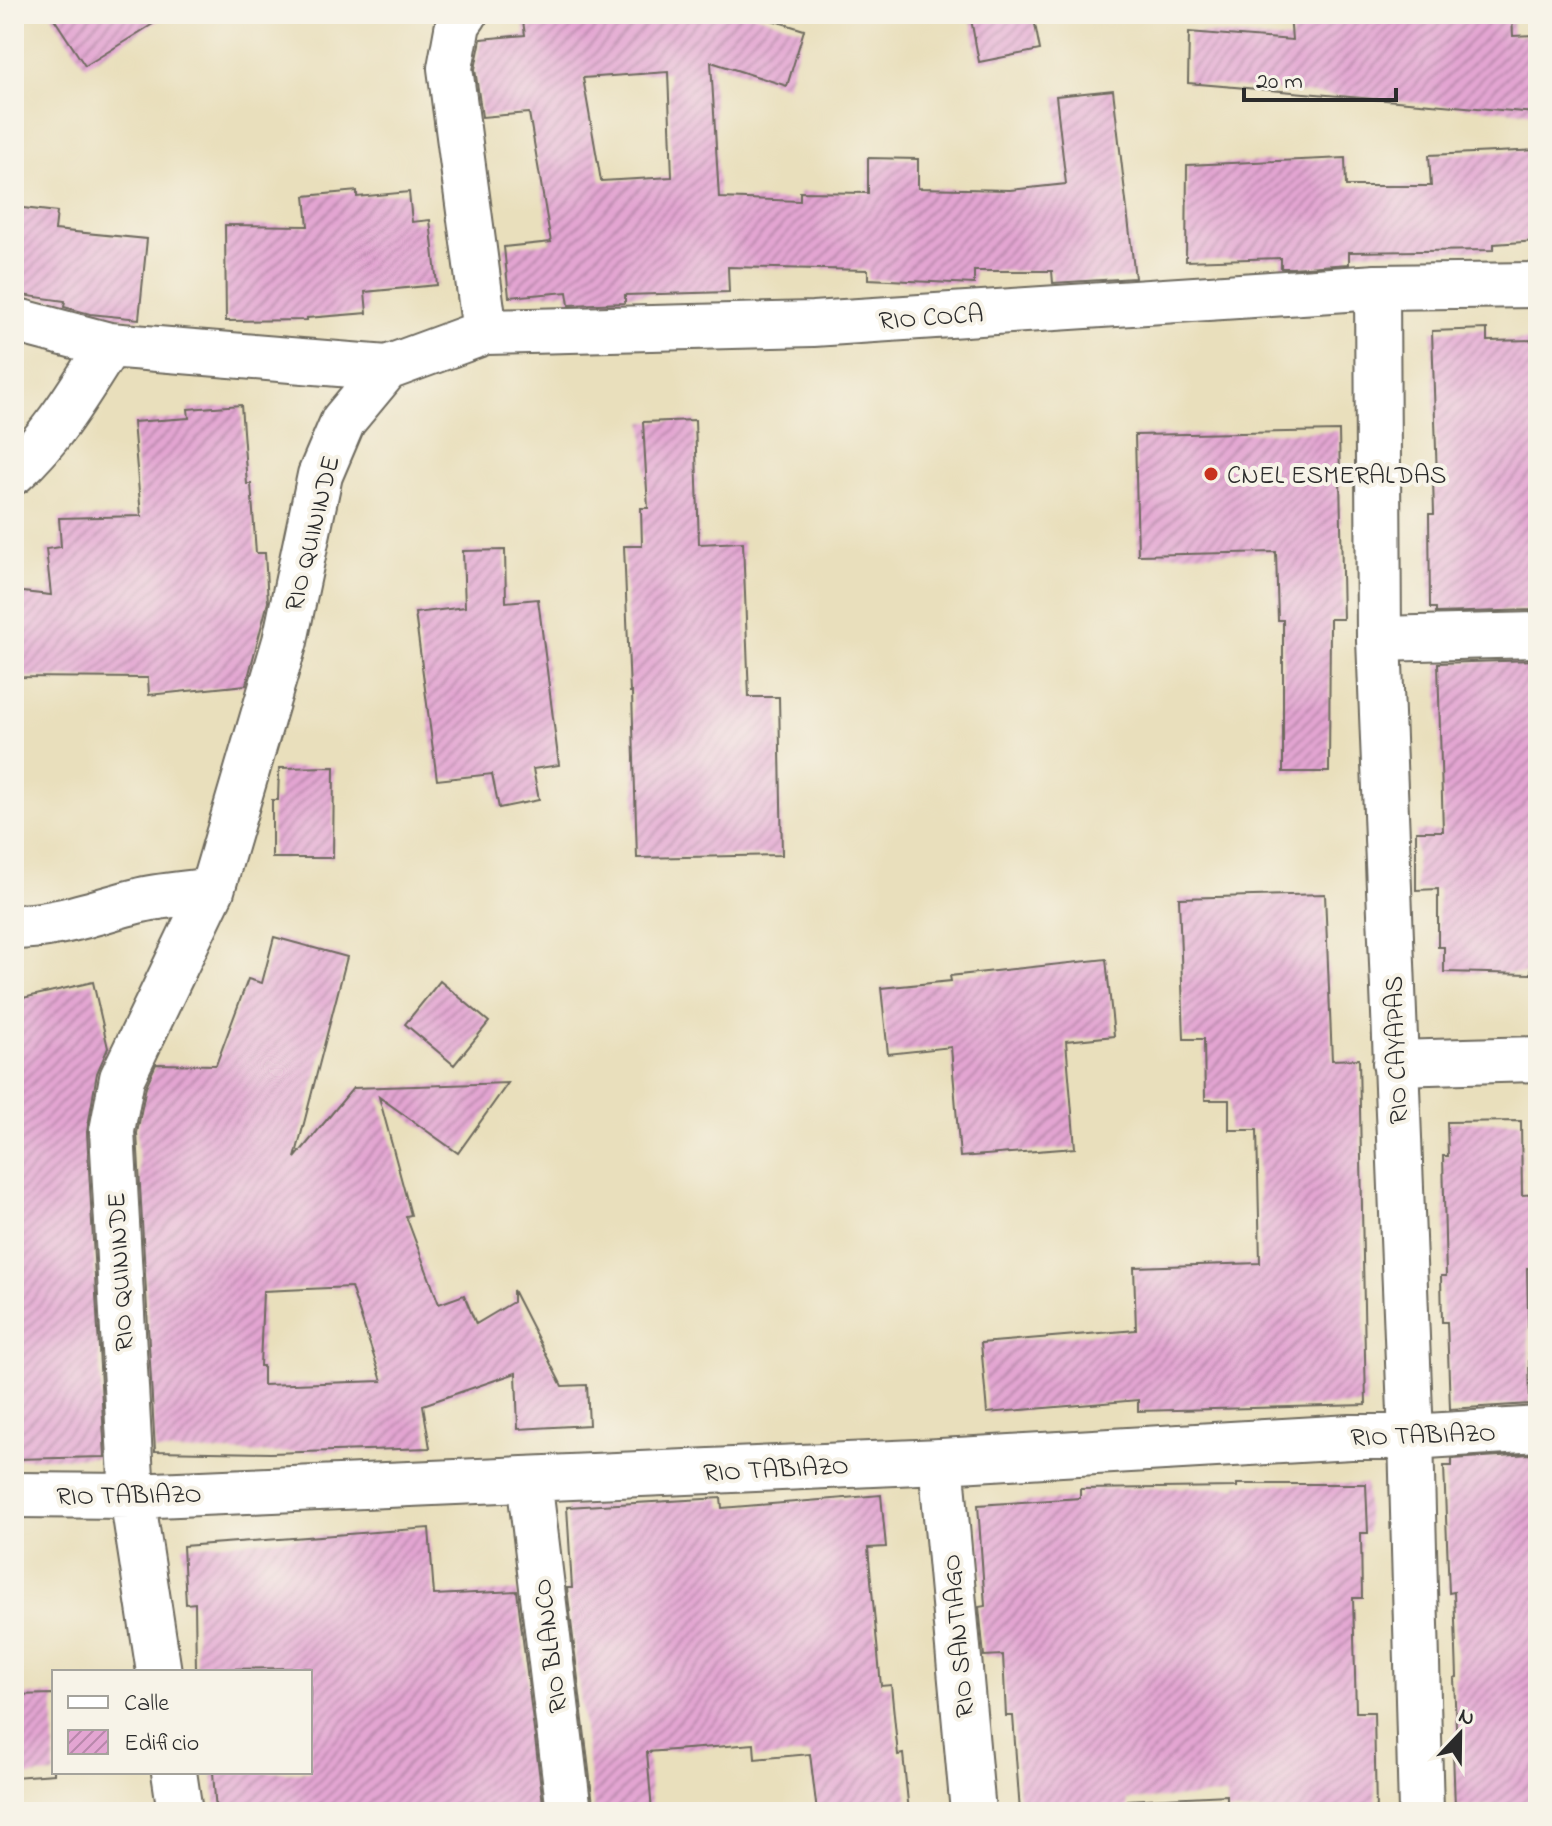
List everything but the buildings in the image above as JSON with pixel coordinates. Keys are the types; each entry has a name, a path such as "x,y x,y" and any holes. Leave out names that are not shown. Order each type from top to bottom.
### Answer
{"street":[{"path":"14,320 109,345 387,368 485,332 450,68 458,24 465,14"},
{"name":"RIO COCA","path":"485,332 813,324 1377,287 1538,285"},
{"name":"RIO CAYAPAS","path":"1377,287 1379,639 1411,1437 1421,1812"},
{"path":"14,472 37,451 67,412 109,345"},
{"name":"RIO QUININDE","path":"159,1670 132,1496 112,1131 122,1078 212,890 285,641 320,475 343,421 387,368"},
{"path":"1379,639 1538,635"},
{"path":"14,927 29,927 95,913 140,900 212,890"},
{"path":"1395,1063 1538,1059"},
{"name":"RIO TABIAZO","path":"14,1495 132,1496 529,1479 941,1461 1538,1429"},
{"name":"RIO SANTIAGO","path":"941,1461 973,1812"},
{"name":"RIO BLANCO","path":"529,1479 569,1812"},
{"path":"174,1774 180,1812"}],"place":[{"name":"CNEL ESMERALDAS","path":"1211,474"}]}
